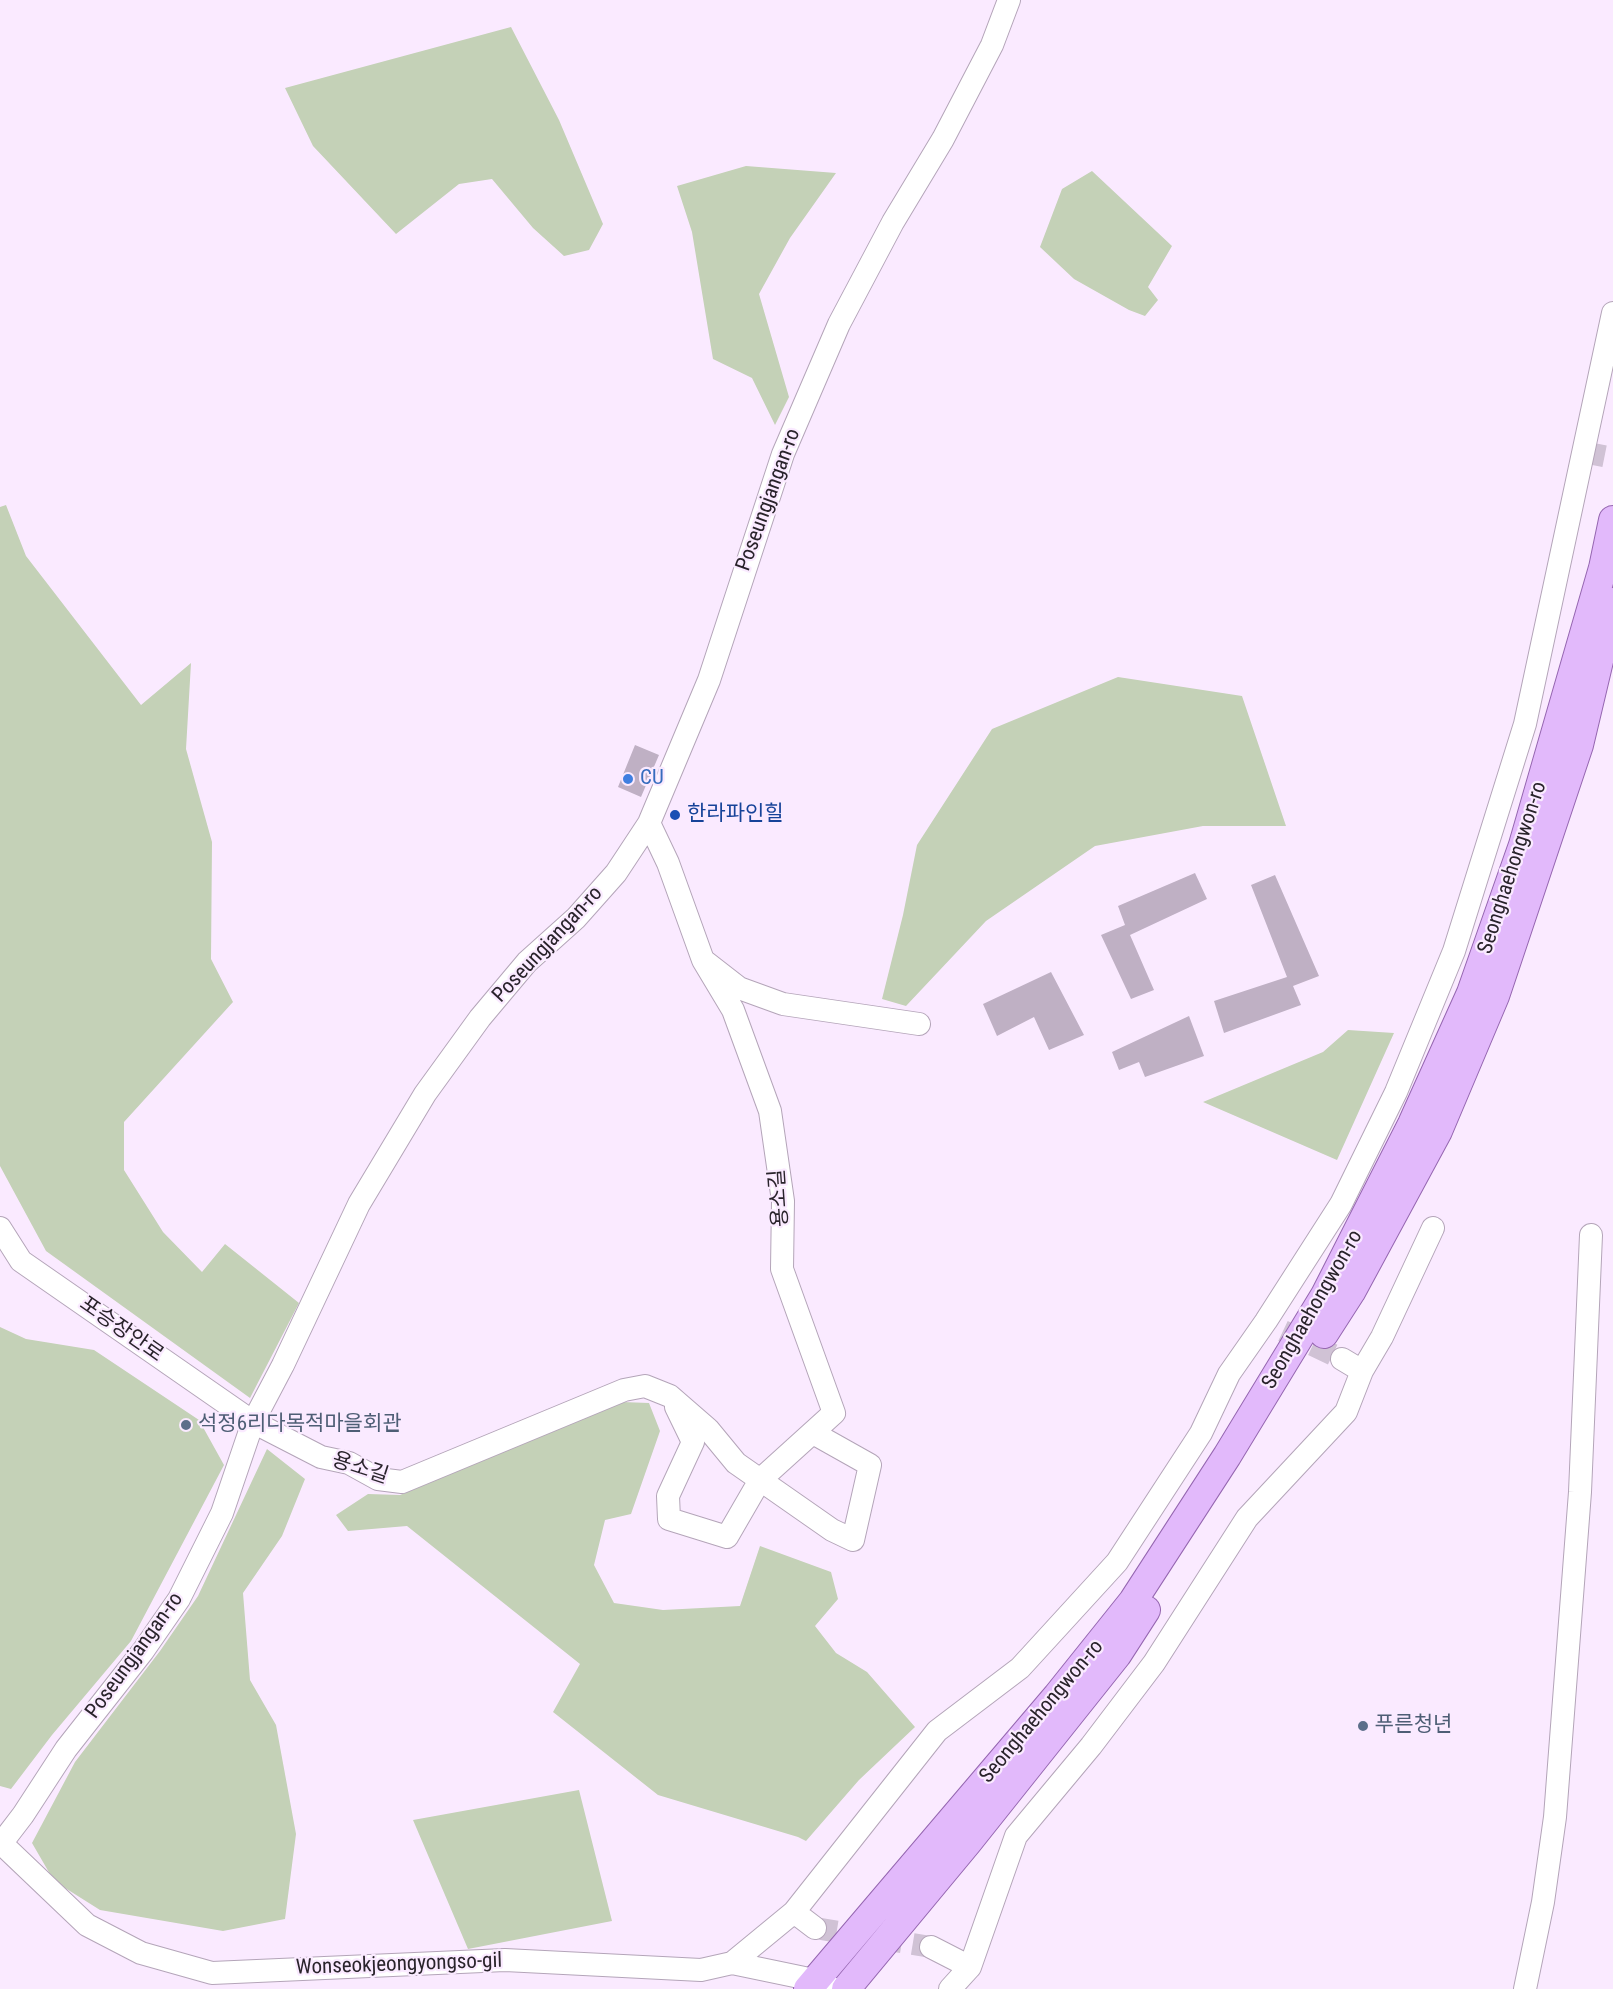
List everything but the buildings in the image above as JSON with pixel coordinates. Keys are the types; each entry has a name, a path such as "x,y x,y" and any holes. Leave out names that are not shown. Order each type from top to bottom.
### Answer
{"main road":[{"name":"Seonghaehongwon-ro","path":"819,1986 1132,1601 1227,1456 1325,1295 1412,1124 1471,993 1523,845 1603,568 1613,520"},
{"name":"Seonghaehongwon-ro","path":"846,1989 968,1842 1117,1655 1351,1292 1438,1131 1495,996 1579,745 1613,602"}],"street":[{"name":"Poseungjangan-ro","path":"1,1844 66,1749 143,1651 179,1599 222,1513 253,1422 283,1365 359,1204 425,1094 480,1018 527,962 576,918 616,873 649,823 709,680 783,454 830,345 892,222 943,139 992,45 1009,0"},
{"path":"732,1963 794,1912 937,1731 1020,1668 1117,1562 1201,1433 1228,1374 1275,1326 1341,1204 1396,1092 1454,951 1526,724 1613,313"},
{"name":"용소길","path":"649,823 668,863 703,960 733,1010 770,1111 783,1201 782,1269 834,1413 760,1480 727,1537 669,1519 668,1496 693,1442 670,1396"},
{"path":"703,960 740,988 783,1004 919,1024"},
{"name":"포승장안로","path":"0,1228 21,1261 253,1422"},
{"path":"950,1989 970,1967 1016,1836 1091,1746 1154,1663 1247,1518 1346,1412 1362,1371 1382,1337 1433,1228"},
{"path":"1525,1989 1543,1902 1555,1817 1580,1492 1591,1235"},
{"path":"1342,1359 1362,1371"},
{"name":"용소길","path":"253,1422 321,1457 349,1463 378,1479 402,1482 624,1390 645,1386 670,1396 708,1430 736,1463 832,1530 853,1540 870,1465 813,1433"},
{"name":"Wonseokjeongyongso-gil","path":"1,1844 87,1925 141,1953 212,1973 269,1980 505,1960 700,1980 732,1963 819,1986"},
{"path":"794,1912 815,1928"},
{"path":"931,1947 970,1967"}],"green space":[{"path":"511,27 559,120 603,224 589,250 564,256 533,228 492,179 459,184 396,234 313,146 285,88"},
{"path":"746,166 836,173 790,238 759,294 789,397 775,425 752,378 713,359 692,232 677,186"},
{"path":"1092,171 1172,246 1148,287 1158,300 1145,316 1129,310 1074,279 1040,247 1062,189"},
{"path":"6,505 26,556 141,705 191,663 186,749 212,842 211,959 233,1002 124,1122 124,1170 163,1232 202,1272 225,1244 299,1303 250,1398 46,1251 0,1166 0,507"},
{"path":"1118,677 1242,696 1286,826 1203,826 1095,846 986,921 906,1006 882,999 903,915 917,845 992,729"},
{"path":"1348,1030 1394,1033 1337,1160 1203,1102 1323,1052"},
{"path":"0,1327 26,1339 94,1350 199,1420 224,1465 131,1641 52,1735 11,1789 0,1786"},
{"path":"622,1402 649,1403 660,1431 631,1514 605,1520 594,1565 614,1603 663,1610 740,1606 760,1546 831,1572 838,1599 815,1626 836,1653 867,1672 915,1727 859,1780 806,1841 658,1795 553,1712 580,1664 407,1526 348,1531 336,1515 368,1494 400,1495"},
{"path":"267,1449 305,1479 282,1536 243,1593 250,1680 276,1725 296,1834 285,1919 223,1931 100,1910 54,1881 32,1843 75,1762 160,1651 198,1596"},
{"path":"579,1790 612,1921 468,1949 413,1820"}],"tunnel":[{"path":"1583,452 1613,458"},
{"path":"1283,1331 1342,1359"},
{"path":"815,1928 931,1947"}],"place":[{"name":"CU","path":"628,779"},
{"name":"한라파인힐","path":"675,815"},
{"name":"석정6리다목적마을회관","path":"186,1425"},
{"name":"푸른청년","path":"1363,1726"}]}
